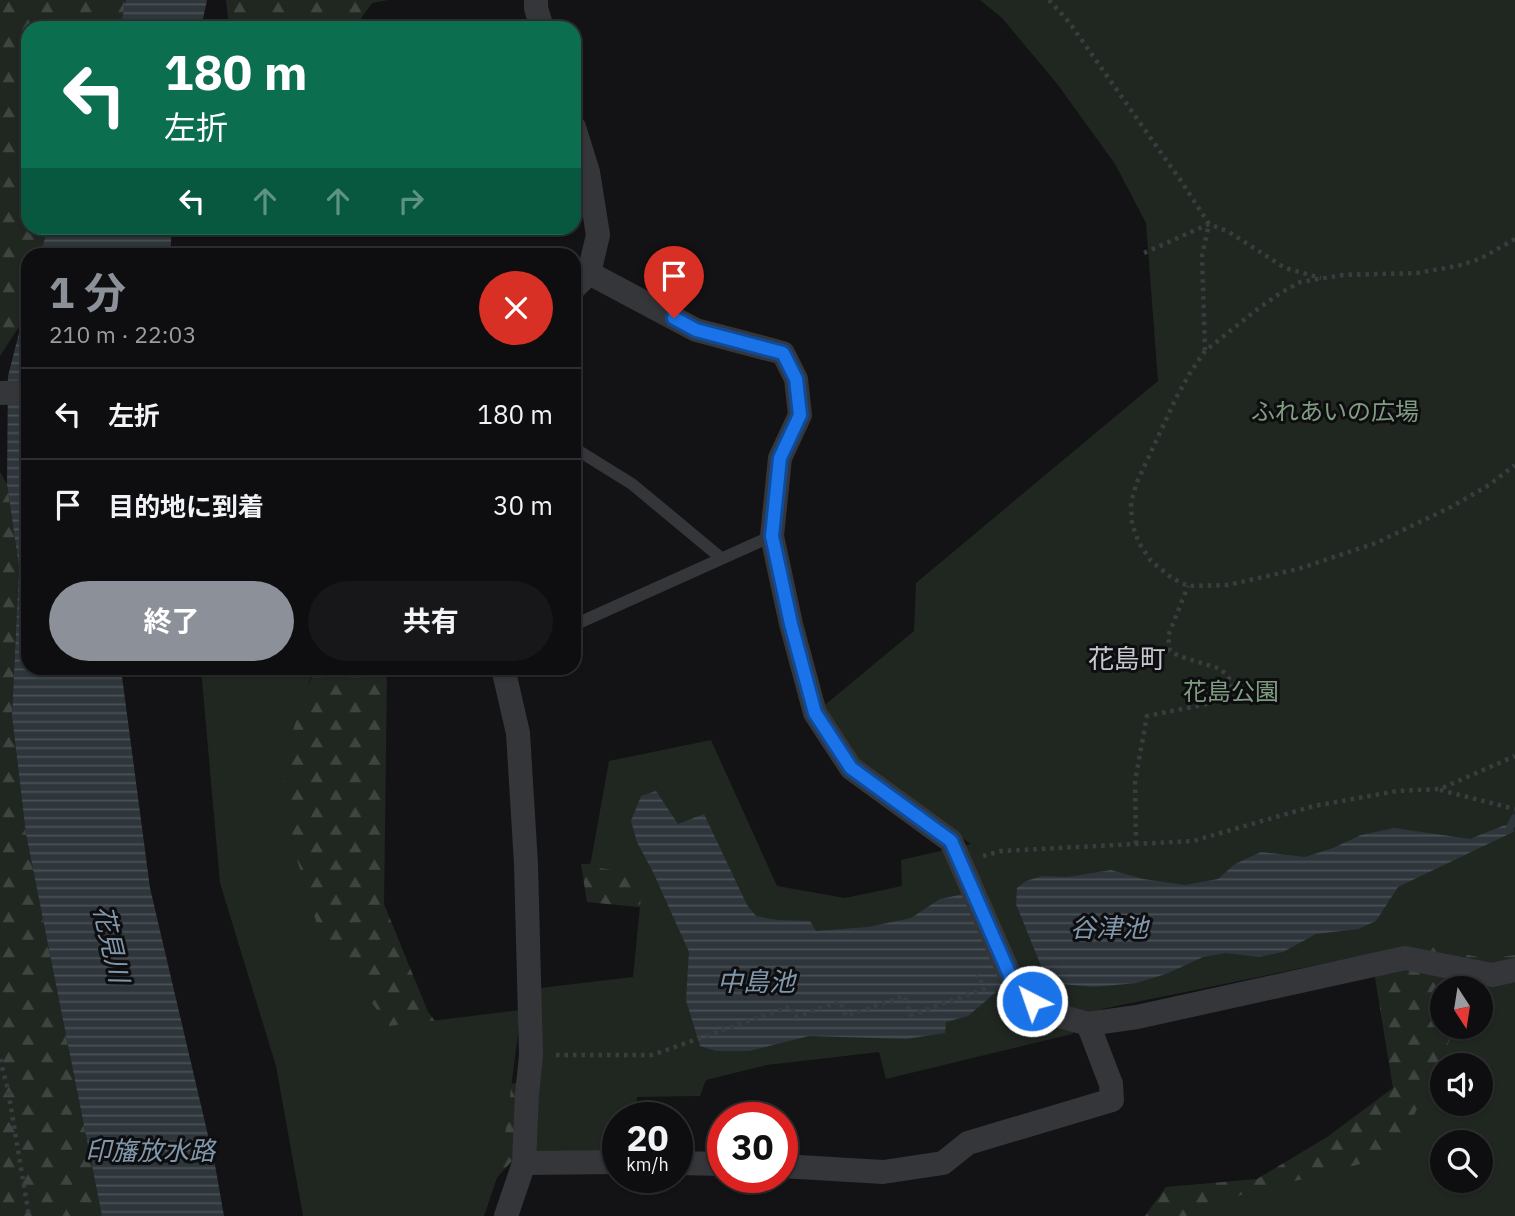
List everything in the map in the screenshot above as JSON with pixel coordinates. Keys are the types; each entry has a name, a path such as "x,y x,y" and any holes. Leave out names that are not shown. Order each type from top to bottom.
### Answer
{"street":[{"path":"536,0 540,21"},
{"path":"581,150 588,172 598,235 582,280 696,330 783,353 796,379 800,415 780,458 772,536 791,624 815,713 851,768 951,841 1016,989 1049,1013 1088,1024 1137,1017 1405,958 1492,975 1515,970"},
{"path":"0,393 21,392"},
{"path":"505,675 518,733 526,864 531,1055 524,1163 506,1216"},
{"path":"798,1167 883,1172 943,1163 968,1143 1112,1100 1111,1084 1088,1024"},
{"path":"524,1163 602,1163"}],"lane":[{"path":"581,452 632,484 721,558"},
{"path":"581,622 772,536"}],"path":[{"path":"1049,0 1069,22 1209,224 1229,232 1285,268 1321,279"},
{"path":"1144,253 1209,224"},
{"path":"1205,351 1202,256 1209,224"},
{"path":"1515,239 1480,259 1457,266 1417,273 1343,275 1300,282 1279,294 1205,351 1190,373 1137,482 1131,502 1132,524 1139,543 1151,561 1172,578 1188,586 1228,585 1298,569 1376,543 1451,507 1489,485 1515,465"},
{"path":"1136,844 1135,781 1147,716 1212,703 1231,691 1231,681 1222,669 1170,651 1168,636 1188,586"},
{"path":"1440,789 1515,756"},
{"path":"961,863 1001,851 1193,841 1314,806 1397,791 1440,789 1515,809"},
{"path":"531,1055 652,1055 791,1006 795,1017 840,1001 846,1016 904,996 911,1015 984,989 975,966"},
{"path":"0,1059 8,1090 29,1216"}],"green space":[{"path":"0,0 126,0 122,21 21,21 21,235 46,235 42,248 21,248 21,324 0,356"},
{"path":"226,0 388,0 372,3 359,21 228,21"},
{"name":"花島公園","path":"980,0 1515,0 1515,955 1487,959 1419,944 1102,1009 1072,1034 886,1079 879,1052 767,1065 706,1080 700,1096 637,1097 637,1102 602,1102 602,1156 537,1155 540,988 633,977 643,876 590,866 609,761 711,740 777,886 845,898 902,886 901,860 971,844 857,763 820,709 914,631 916,583 1158,381 1146,223 1115,164 1058,85 1002,18"},
{"path":"0,472 7,484 19,567 12,716 26,834 102,1216 0,1216"},
{"path":"202,675 311,675 281,766 296,856 319,931 389,1026 521,1010 501,1166 484,1216 303,1216 276,1066 220,883"},
{"path":"313,675 387,675 384,904 428,1012 489,1088 591,1069 567,1001 637,987 648,908 587,902 581,864 648,863 697,939 678,1011 697,1082 628,1097 628,1102 602,1102 602,1152 513,1160 479,1197 470,1216 422,1216 375,1133 312,1001 262,775"},
{"path":"1515,882 1515,1216 1145,1216 1166,1187 1257,1179 1327,1137 1393,1088 1370,947"},
{"path":"1515,979 1515,1216 1196,1216 1195,1207 1395,1155 1430,1082 1430,1116 1493,1116 1493,1053 1444,1053 1450,1040 1493,1040 1493,987"}],"water":[{"path":"126,0 207,0 202,21 122,21"},
{"path":"46,235 171,235 171,248 42,248"},
{"name":"印旛放水路","path":"21,325 21,675 122,675 150,888 215,1165 224,1216 102,1216 26,834 12,716 19,567 7,484 8,376"},
{"name":"中島池","path":"656,791 678,824 704,814 747,905 756,916 810,921 816,931 868,927 911,918 940,899 968,893 1002,987 968,1016 946,1022 945,1033 906,1039 809,1036 749,1051 716,1051 700,1046 686,1000 689,952 637,842 631,821 641,796"},
{"name":"谷津池","path":"1505,825 1515,831 1398,887 1376,921 1358,929 1316,934 1283,952 1259,957 1226,953 1203,957 1166,974 1136,983 1094,987 1061,984 1043,971 1016,904 1017,888 1026,881 1042,876 1068,877 1111,870 1143,879 1185,885 1218,879 1235,864 1261,852 1305,857 1361,835 1394,828 1470,839"}],"waterway":[{"path":"1510,827 1515,818"}],"district":[{"name":"花島町","path":"1127,659"}],"route":[{"path":"674,318 696,330 783,353 796,379 800,415 780,458 772,536 791,624 815,713 851,768 951,841 1016,989 1032,1001"}],"park label":[{"name":"ふれあいの広場","path":"1335,412"}],"water label":[{"name":"花見川","path":"111,944"}]}
